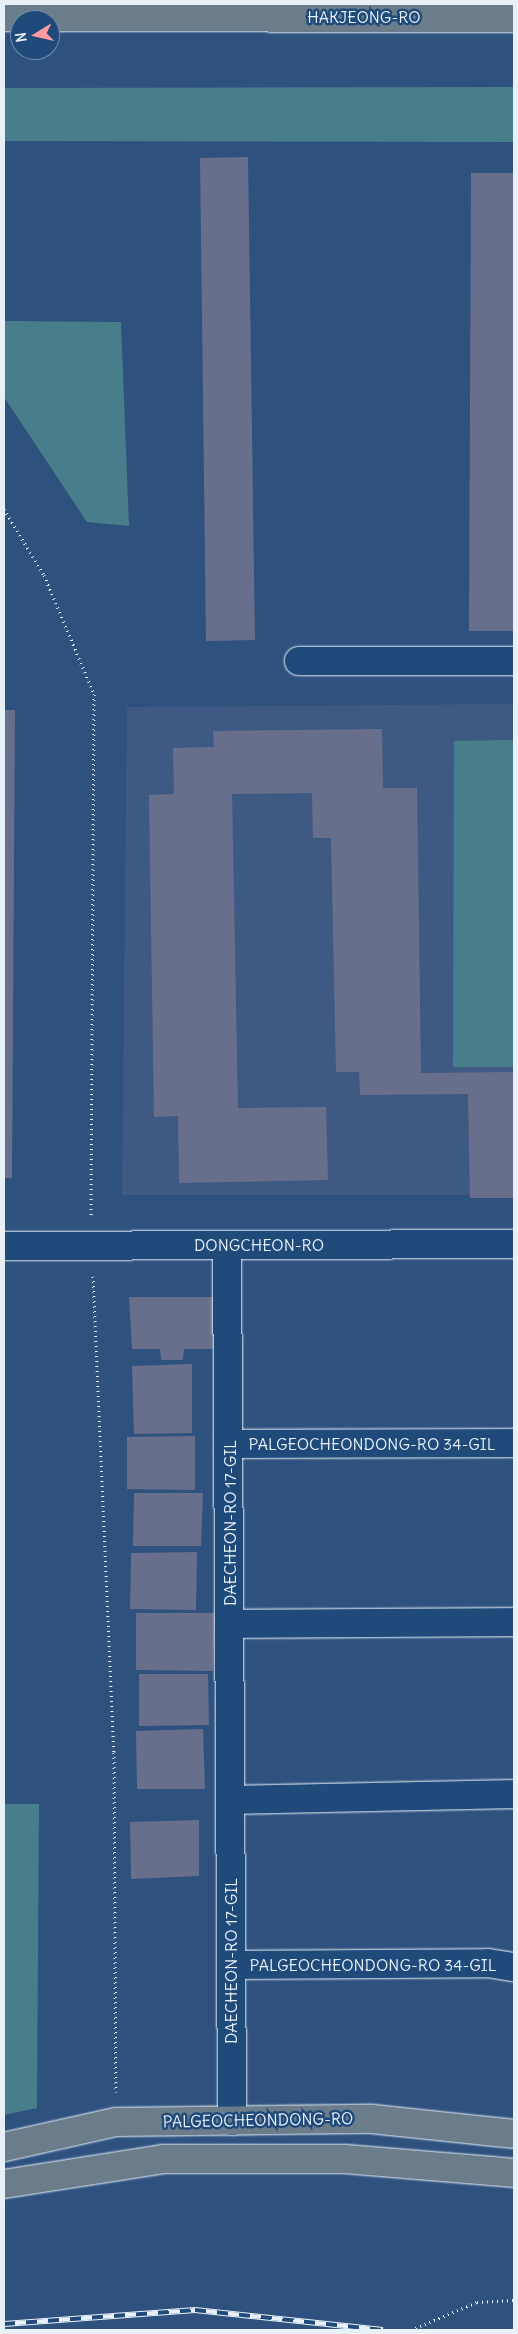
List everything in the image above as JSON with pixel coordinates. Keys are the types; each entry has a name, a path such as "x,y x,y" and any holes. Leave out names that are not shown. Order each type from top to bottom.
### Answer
{"main road":[{"name":"HAKJEONG-RO","path":"4,17 514,18"},
{"name":"PALGEOCHEONDONG-RO","path":"4,2147 116,2122 372,2119 514,2134"},
{"path":"4,2184 163,2158 345,2159 514,2173"}],"street":[{"path":"299,661 514,661"},
{"name":"DONGCHEON-RO","path":"4,1246 91,1244 514,1244"},
{"name":"DAECHEON-RO 17-GIL","path":"227,1245 232,2121"},
{"name":"PALGEOCHEONDONG-RO 34-GIL","path":"229,1444 514,1443"},
{"path":"230,1624 514,1622"},
{"path":"231,1800 514,1794"},
{"name":"PALGEOCHEONDONG-RO 34-GIL","path":"232,1965 488,1963 514,1968"}],"path":[{"path":"4,508 44,575 94,694 91,1244 114,1752 116,2122"},
{"path":"411,2330 477,2302 514,2300"}],"shaded area":[{"path":"514,704 514,1195 122,1195 127,707"}],"green space":[{"path":"514,87 514,142 4,141 4,88"},
{"path":"4,321 121,322 129,526 87,522 4,397"},
{"path":"514,740 514,1067 453,1067 454,741"},
{"path":"4,1804 39,1804 37,2108 4,2115"}],"building":[{"path":"248,157 255,640 206,641 200,158"},
{"path":"471,173 514,173 514,631 469,631"},
{"path":"4,710 15,710 12,1178 4,1178"},
{"path":"382,729 383,788 417,788 421,1073 514,1072 514,1198 470,1198 468,1094 360,1095 359,1072 336,1072 331,838 313,838 312,793 232,794 238,1108 326,1107 328,1180 179,1183 178,1116 154,1117 149,795 174,794 173,748 214,747 213,731"},
{"path":"129,1297 221,1297 221,1349 184,1349 183,1360 161,1360 160,1349 132,1349"},
{"path":"192,1364 192,1433 134,1434 132,1366"},
{"path":"195,1436 195,1490 127,1489 127,1437"},
{"path":"134,1493 203,1493 201,1546 133,1546"},
{"path":"197,1552 196,1610 130,1609 131,1553"},
{"path":"136,1613 215,1613 213,1671 136,1670"},
{"path":"139,1674 208,1674 209,1725 139,1726"},
{"path":"203,1729 205,1789 137,1789 136,1731"},
{"path":"199,1820 199,1876 131,1879 130,1822"}],"railway":[{"path":"4,2324 195,2310 383,2330"}]}
